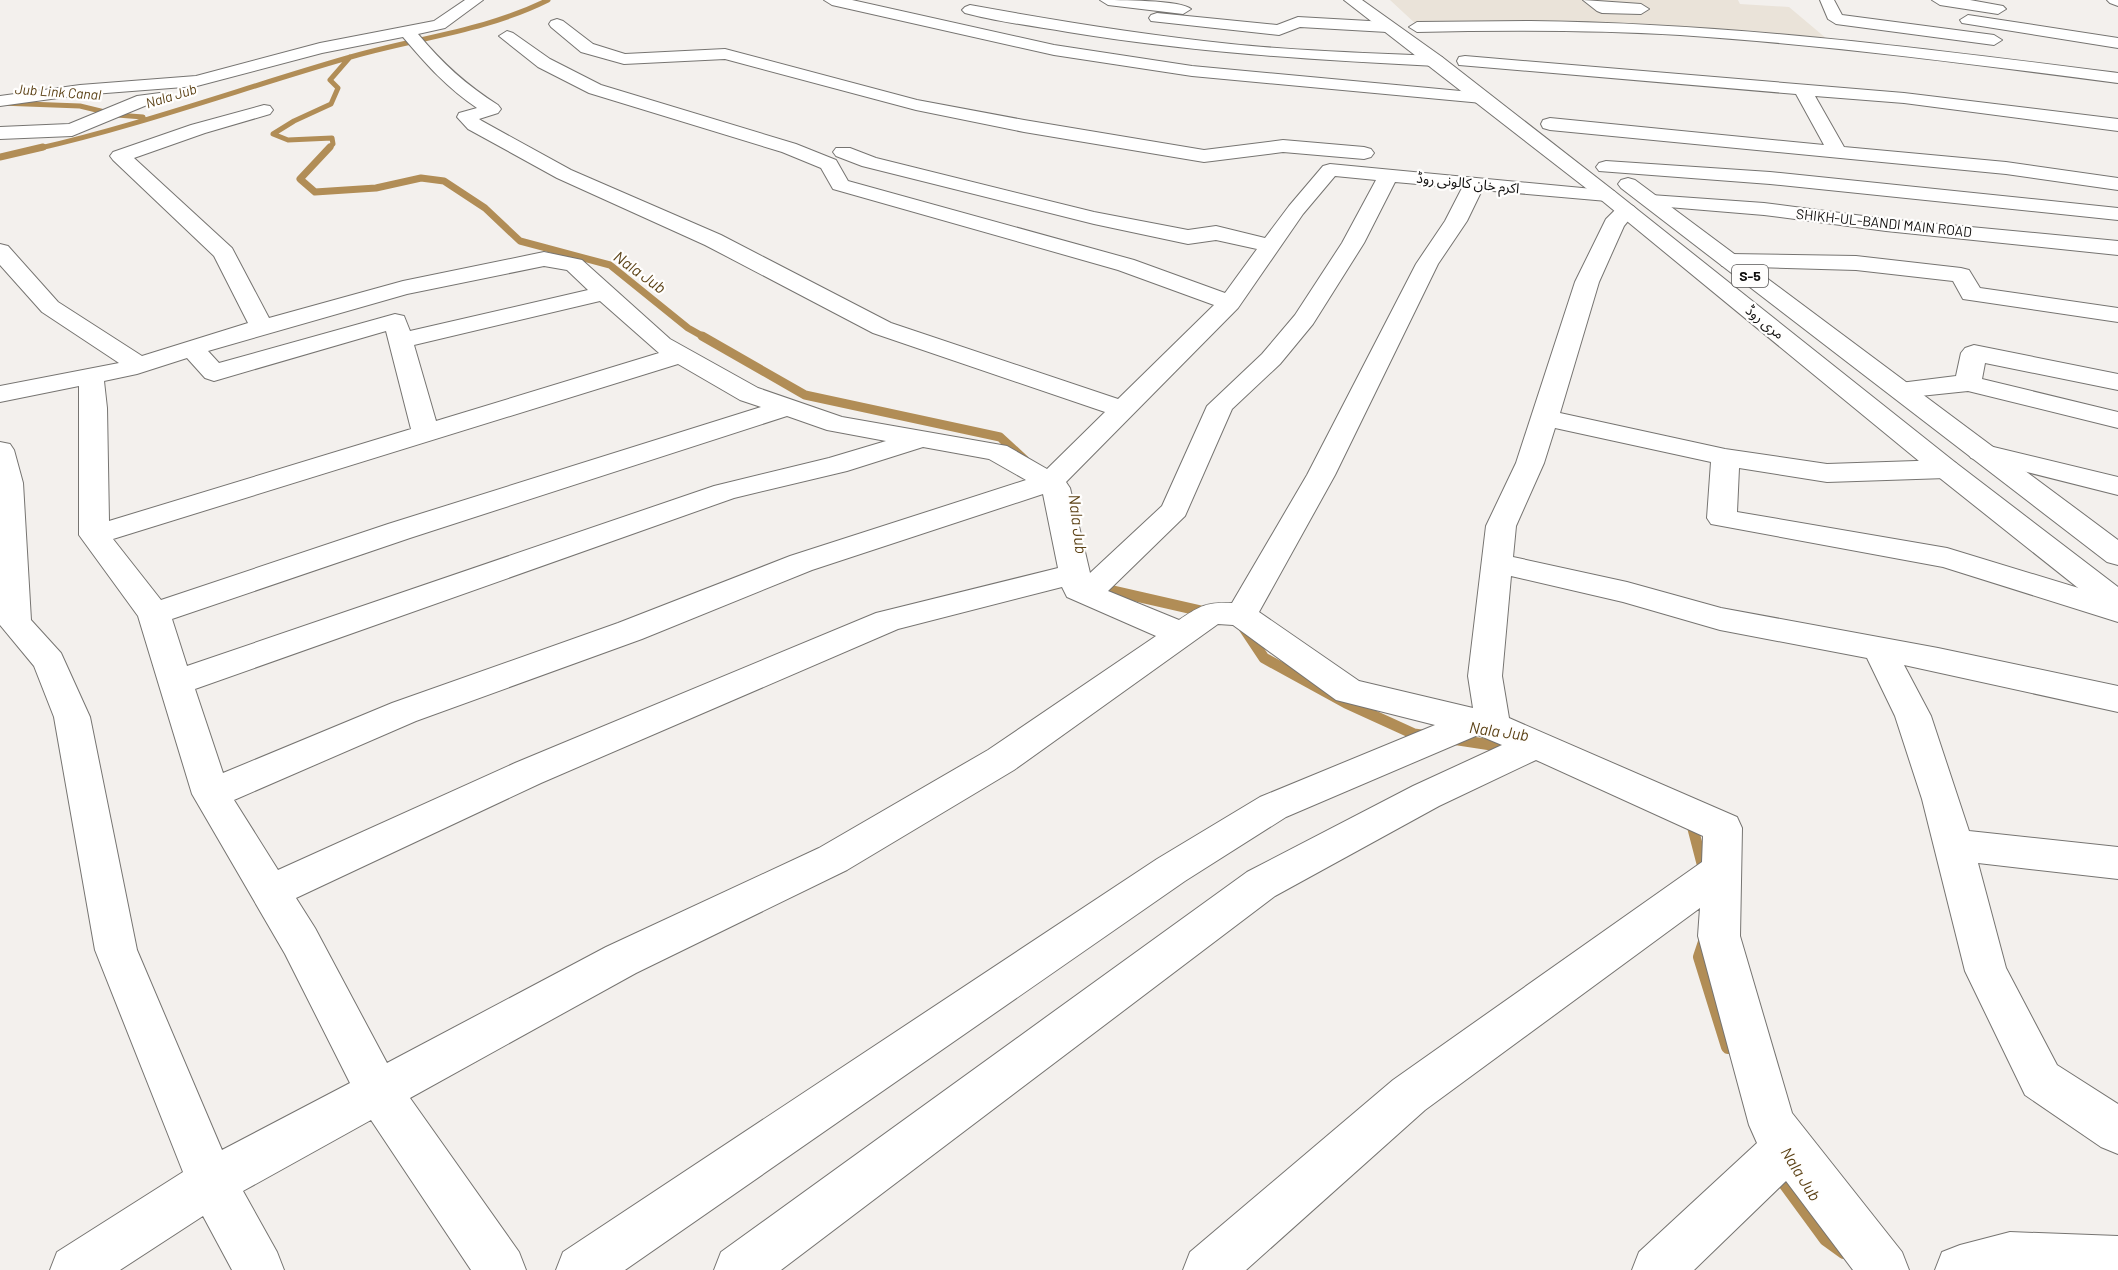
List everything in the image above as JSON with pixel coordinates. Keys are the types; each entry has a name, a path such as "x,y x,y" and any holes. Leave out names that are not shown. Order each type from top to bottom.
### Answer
{"street":[{"path":"0,101 80,90 197,81 320,48 439,25 475,0"},
{"path":"832,0 1054,50 1192,71 1287,82 1482,98"},
{"path":"1108,0 1192,5 1298,22 1387,27"},
{"name":"مری روڈ","path":"1352,0 1436,61 1578,174 1730,261 2118,555"},
{"name":"مری روڈ","path":"1381,0 1606,167 1628,202 1886,420 2118,603"},
{"path":"1591,0 1602,8 1655,10"},
{"path":"1940,0 2118,29"},
{"path":"1827,1 1850,4"},
{"path":"1827,1 1836,19 2118,57"},
{"path":"958,8 1102,33 1290,54 1436,61"},
{"path":"1092,11 1279,30 1298,22"},
{"path":"1942,16 2118,43"},
{"path":"1706,17 1713,22 1838,28 1850,45"},
{"path":"1287,82 1290,54 1298,22"},
{"path":"270,892 528,773 888,621 1080,584 1175,510 1220,406 1271,359 1304,319 1353,243 1383,165 1283,146 1204,156 1024,126 916,105 725,54 624,59 587,48 557,24"},
{"path":"1417,27 1522,25 1714,33 1850,45 2118,78"},
{"path":"407,31 437,68 465,92 492,109 466,117 564,174 713,240 882,328 1124,410"},
{"path":"507,36 544,63 595,89 789,148 829,164 840,185 1126,265 1230,303"},
{"path":"1465,61 1802,88 1904,98 2118,125"},
{"path":"1802,88 1837,151"},
{"path":"0,133 72,130 143,100 197,93"},
{"path":"262,327 224,253 120,156 198,129 264,110"},
{"path":"1550,124 2006,168 2118,183"},
{"path":"211,794 404,712 630,631 801,563 1050,483 1230,303 1270,246 1216,233 1188,237 1094,218 880,165 843,152"},
{"name":"اکرم خان کالونی روڈ","path":"1270,246 1296,210 1330,170 1383,165 1473,185 1628,202"},
{"path":"1606,167 1770,178 2118,214"},
{"path":"1543,170 1578,174"},
{"path":"1241,615 1321,475 1427,264 1456,221 1473,185"},
{"path":"1484,724 1485,676 1501,526 1530,463 1587,282 1614,224 1628,202"},
{"name":"SHIKH-UL-BANDI MAIN ROAD","path":"1628,202 1764,209 1886,225 2118,248"},
{"path":"0,251 50,307 139,365"},
{"path":"0,417 6,393 139,365 262,327 403,288 544,259 574,265 661,344 748,394 837,424 997,452 1050,483 1056,488 1080,584 1182,634"},
{"path":"1730,261 1856,263 1961,275 1971,294 2118,315"},
{"path":"401,341 604,293"},
{"path":"192,348 214,373 395,321 426,432"},
{"path":"1968,383 1974,353 2118,382"},
{"path":"94,535 680,355"},
{"path":"91,376 94,408 94,535 154,614 211,794 300,941 379,1093 501,1270"},
{"path":"1901,390 1968,383 2118,420"},
{"path":"154,614 399,531 787,407"},
{"path":"1886,420 1931,414"},
{"path":"1545,418 1725,457 1827,473 1946,469"},
{"path":"176,683 724,492 837,465 923,439"},
{"path":"0,450 9,483 15,622 49,661 72,717 116,950 211,1182 259,1270"},
{"path":"1981,452 2118,486"},
{"path":"1725,457 1722,518 1947,558 2118,611"},
{"path":"1497,563 1627,592 1720,619 1879,649 2118,699"},
{"path":"101,1263 211,1182 621,960 833,859 1001,760 1212,613 1241,615 1348,691 1484,724 1723,828 1719,936 1772,1125 1884,1270"},
{"path":"1879,649 1913,716 1941,799 1986,971 2041,1080 2118,1131"},
{"path":"581,1270 1171,870 1273,807 1484,724"},
{"path":"739,1270 1261,884 1426,796 1535,745"},
{"path":"1954,845 2118,863"},
{"path":"1208,1270 1410,1095 1721,870"},
{"path":"1657,1270 1788,1146"},
{"path":"1960,1270 2010,1257 2118,1261"}],"shaded area":[{"path":"1390,0 1738,0 1740,4 1789,7 1827,39 1551,27 1418,26"}],"waterway":[{"name":"Nala Jub","path":"350,57 499,20 548,0"},
{"name":"Nala Jub","path":"36,149 153,118 350,57"},
{"name":"Nala Jub","path":"330,147 333,144 332,138 288,140 273,134 294,121 331,104 338,88 330,80 350,57"},
{"name":"Jub Link Canal","path":"0,103 80,106 117,115 143,117"},
{"name":"Nala Jub","path":"0,157 43,147"},
{"name":"Nala Jub","path":"330,147 300,179 315,192 376,188 421,178 444,181 485,208 520,241 610,265 688,328 704,337"},
{"name":"Nala Jub","path":"702,336 805,395 1000,437 1025,460"},
{"name":"Nala Jub","path":"1096,587 1210,613"},
{"name":"Nala Jub","path":"1244,628 1264,658 1346,703 1414,734 1428,736"},
{"name":"Nala Jub","path":"1452,739 1511,748"},
{"name":"Nala Jub","path":"1688,820 1691,821 1705,875"},
{"name":"Nala Jub","path":"1706,939 1700,957 1728,1047"},
{"name":"Nala Jub","path":"1776,1171 1826,1239 1844,1252"}]}
